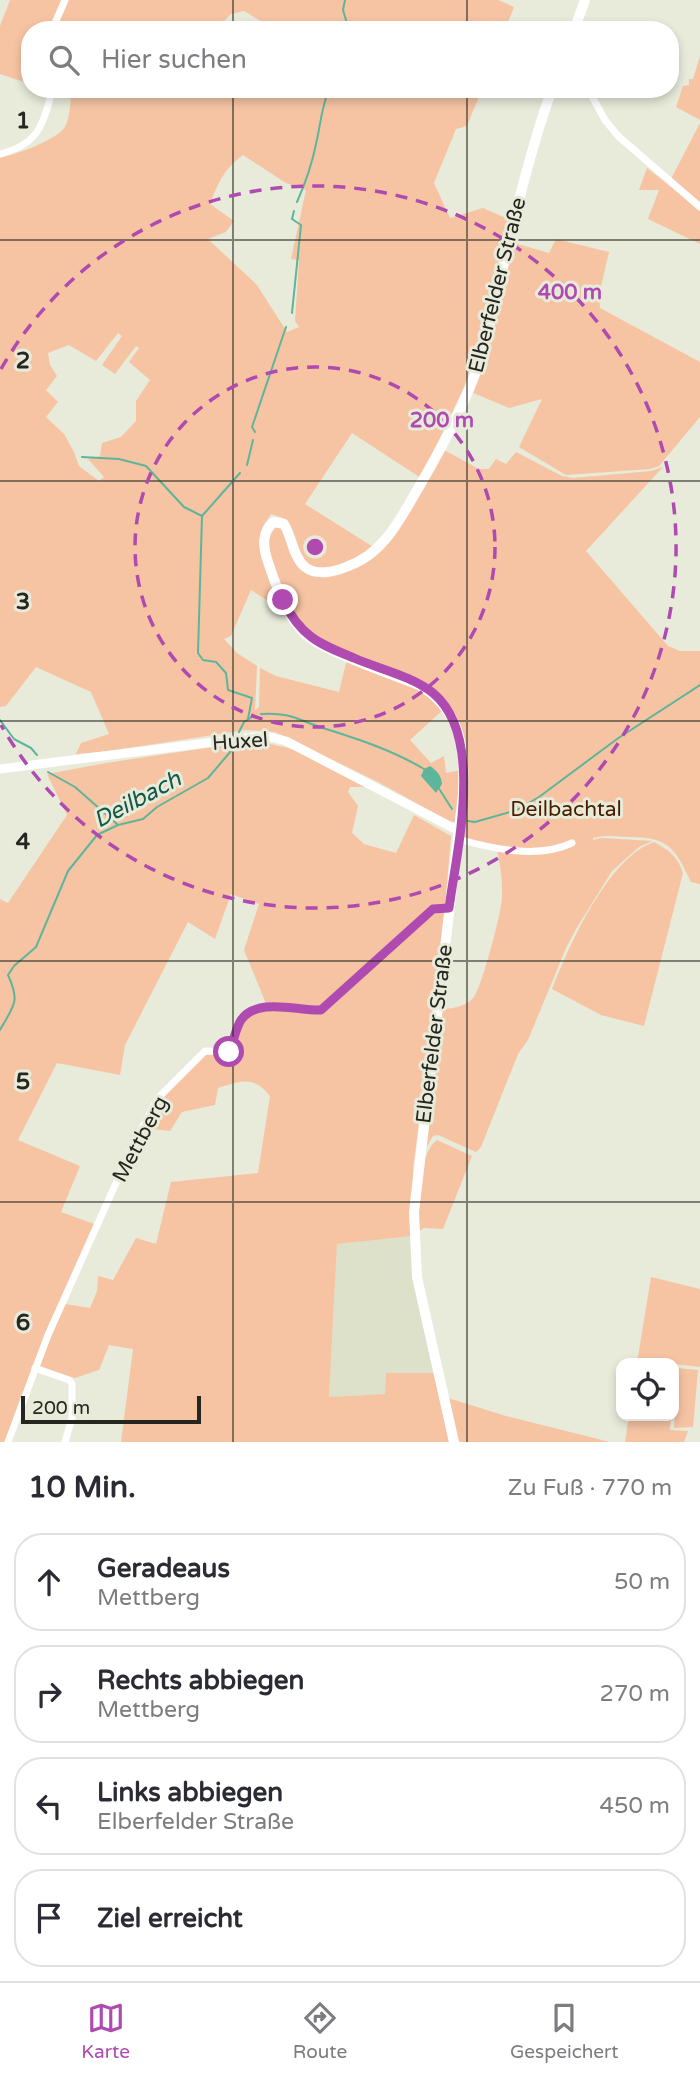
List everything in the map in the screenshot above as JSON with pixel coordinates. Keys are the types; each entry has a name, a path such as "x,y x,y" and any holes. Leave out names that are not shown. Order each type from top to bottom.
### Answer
{"main road":[{"path":"577,21 584,0"},
{"name":"Elberfelder Straße","path":"454,1442 417,1277 414,1212 463,794 460,736 452,717 441,702 419,685 326,647 307,636 293,619 283,600 266,558 264,541 269,526 274,522 284,524 305,567 311,571 329,572 352,565 375,552 401,517 450,431 470,387 493,308 531,152 549,98"}],"street":[{"path":"56,21 65,0"},
{"path":"0,154 22,147 32,139 44,124 50,98"},
{"path":"593,98 618,136 700,207"},
{"name":"Huxel","path":"0,769 246,737 270,737 286,741 458,835"},
{"path":"458,835 493,848 559,850 572,843"},
{"name":"Mettberg","path":"9,1442 35,1367 133,1145 160,1095 205,1051 229,1052 239,1023 249,1013 279,1006 321,1010 433,909 449,908"},
{"path":"35,1367 69,1380 72,1384 72,1418 65,1442"}],"shaded area":[{"path":"430,766 438,774 442,784 436,793 421,776 424,769"},
{"path":"412,1236 434,1373 387,1373 386,1394 329,1397 337,1243"}],"green space":[{"path":"10,0 498,0 514,7 509,21 261,21 244,11 231,14 224,21 21,21 21,81 0,74 0,26"},
{"path":"700,56 700,120 676,107 683,86 689,85 689,79 693,79"},
{"path":"68,98 478,98 467,126 456,129 434,183 450,218 483,208 508,219 495,282 465,385 421,478 352,433 305,504 375,548 342,565 315,567 306,564 283,518 271,514 263,526 260,540 279,600 278,607 251,590 231,636 224,639 237,653 257,666 255,710 259,707 260,668 276,676 339,692 347,659 428,692 444,709 410,740 431,763 444,756 446,773 461,770 455,822 275,732 246,730 76,754 81,743 109,734 91,692 36,667 6,706 0,707 0,157 15,154 54,137 61,132 67,121 71,99","holes":["243,155 286,183 306,190 291,259 299,260 295,321 299,327 287,332 257,285 208,239 226,232 234,221 210,204 222,177","118,333 122,336 102,365 115,374 136,346 139,348 129,362 150,380 136,401 136,421 121,437 102,443 100,456 88,459 104,477 99,481 79,466 64,434 46,417 58,402 46,390 57,376 50,365 48,353 69,345 96,361"]},
{"path":"700,123 700,204 671,179"},
{"path":"647,168 700,210 700,244 648,219 659,190 639,190"},
{"path":"556,239 609,252 599,295 600,308 700,362 700,417 659,466 650,469 566,475 519,447 542,399 509,408 471,392 511,242 549,253"},
{"name":"Deilbachtal","path":"444,450 479,469 489,469 496,459 506,464 516,452 562,476 573,478 651,471 663,467 586,551 668,646 680,651 700,651 700,884 691,882 674,852 661,842 641,837 593,838 652,841 639,847 612,871 576,929 528,1040 518,1054 481,1147 476,1152 438,1135 433,1136 425,1150 440,1010 463,1005 474,997 491,948 502,897 497,849 468,844 462,836 456,718 438,692 422,682 317,639 303,626 287,602 267,548 268,538 276,526 281,527 307,572 363,564"},
{"path":"239,743 266,743 297,750 366,787 350,787 348,792 358,806 352,833 364,844 396,853 414,815 451,836 445,907 441,907 325,1007 267,1006 244,950 259,904 231,894 215,939 188,922 125,1045 120,1075 57,1063 18,1140 80,1166 61,1212 94,1224 6,1442 0,1442 0,899 8,903 67,815 47,774"},
{"path":"654,842 672,854 683,873 644,1026 601,1015 552,989 580,927 606,884 637,851"},
{"path":"446,910 413,1169 412,1236 337,1244 329,1397 385,1394 386,1373 434,1373 449,1442 121,1442 133,1349 109,1345 99,1370 75,1378 37,1370 65,1304 90,1308 97,1291 98,1276 113,1280 136,1238 156,1244 171,1182 258,1173 270,1096 252,1082 233,1083 218,1088 215,1105 182,1112 170,1131 145,1128 161,1098 207,1053 225,1055 245,1018 266,1009 321,1012 433,911"},
{"path":"437,1140 472,1156 443,1229 424,1228 418,1232 422,1169 430,1147"},
{"path":"651,1277 700,1289 700,1367 679,1364 679,1358 638,1358"},
{"path":"679,1368 698,1370 693,1427 674,1428 674,1421 679,1421"},
{"path":"448,1398 506,1416 610,1442 458,1442"},
{"path":"628,1421 671,1421 670,1430 688,1431 684,1442 625,1442"}],"waterway":[{"path":"345,0 343,10 346,21"},
{"path":"297,202 312,159 326,98"},
{"path":"292,313 301,225 292,219 294,211"},
{"path":"255,432 252,427 286,327"},
{"path":"247,465 253,440"},
{"path":"82,457 119,459 146,466 184,507 202,516"},
{"path":"240,473 202,516 198,653 203,660 216,662 226,673 228,690 252,698 248,719"},
{"name":"Deilbach","path":"468,821 475,822 517,810 539,797 617,739 700,685"},
{"name":"Deilbach","path":"261,714 294,717 375,746 424,769"},
{"name":"Deilbach","path":"239,732 244,722 252,717"},
{"path":"0,720 14,739 31,748 37,755"},
{"name":"Deilbach","path":"0,1030 15,998 8,975 14,966 36,947 68,871 97,835 118,825 143,819 157,807 208,778 233,745"},
{"path":"48,772 75,787 117,824"},
{"name":"Deilbach","path":"438,787 452,809"}],"route":[{"path":"229,1052 244,1016 279,1006 321,1010 433,909 449,908 459,831 463,755 460,736 452,717 441,702 432,692 419,685 326,647 307,636 293,619 283,600"}]}
